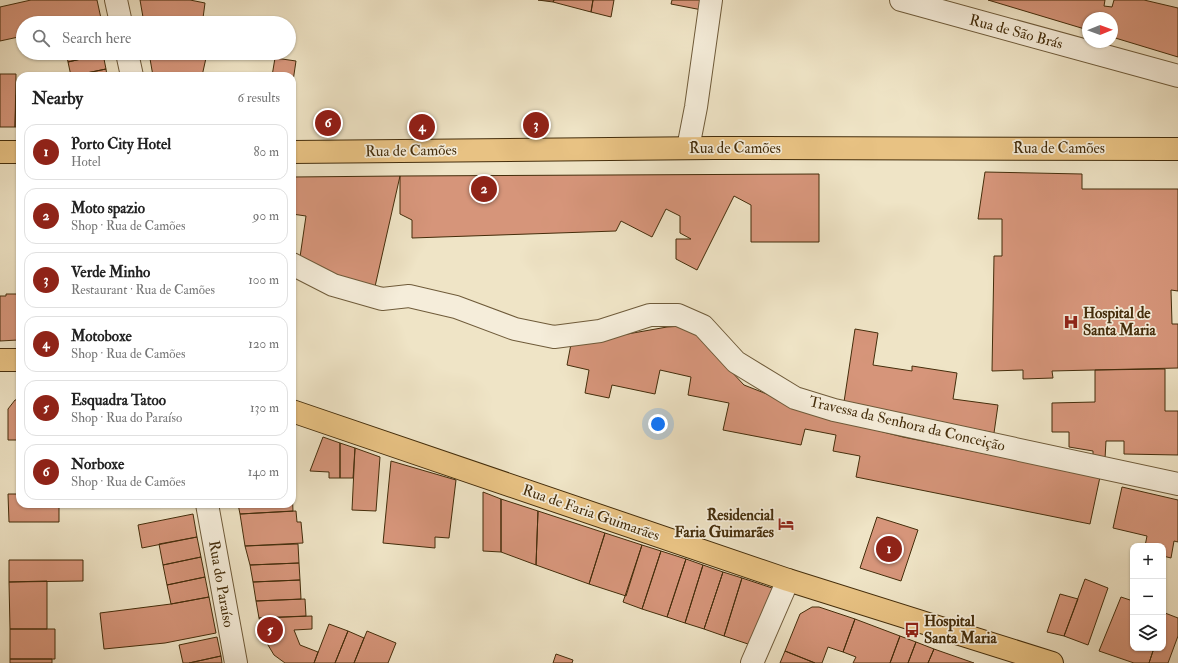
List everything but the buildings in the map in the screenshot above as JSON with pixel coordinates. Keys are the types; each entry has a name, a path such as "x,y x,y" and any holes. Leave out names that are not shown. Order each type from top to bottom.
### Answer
{"main road":[{"name":"Rua de Camões","path":"296,152 688,148 1178,148"},
{"path":"0,152 16,152"},
{"path":"0,360 16,360"},
{"name":"Rua de Faria Guimarães","path":"296,412 788,580 1052,663"}],"street":[{"path":"116,0 119,16"},
{"path":"688,148 696,107 711,0"},
{"name":"Rua de São Brás","path":"901,0 1178,76"},
{"path":"129,60 131,72"},
{"name":"Travessa da Senhora da Conceição","path":"296,266 332,285 382,299 409,296 456,307 515,329 554,337 600,331 650,315 678,315 703,326 736,362 795,398 834,410 1178,484"},
{"name":"Rua do Paraíso","path":"208,508 236,663"},
{"path":"752,663 788,580"}],"place":[{"name":"Norboxe","path":"328,123"},
{"name":"Verde Minho","path":"536,125"},
{"name":"Motoboxe","path":"422,127"},
{"name":"Moto spazio","path":"484,189"},
{"name":"Hospital de Santa Maria","path":"1071,322"},
{"name":"Residencial Faria Guimarães","path":"786,524"},
{"name":"Porto City Hotel","path":"889,549"},
{"name":"Esquadra Tatoo","path":"270,630"},
{"name":"Hospital Santa Maria","path":"912,630"}]}
